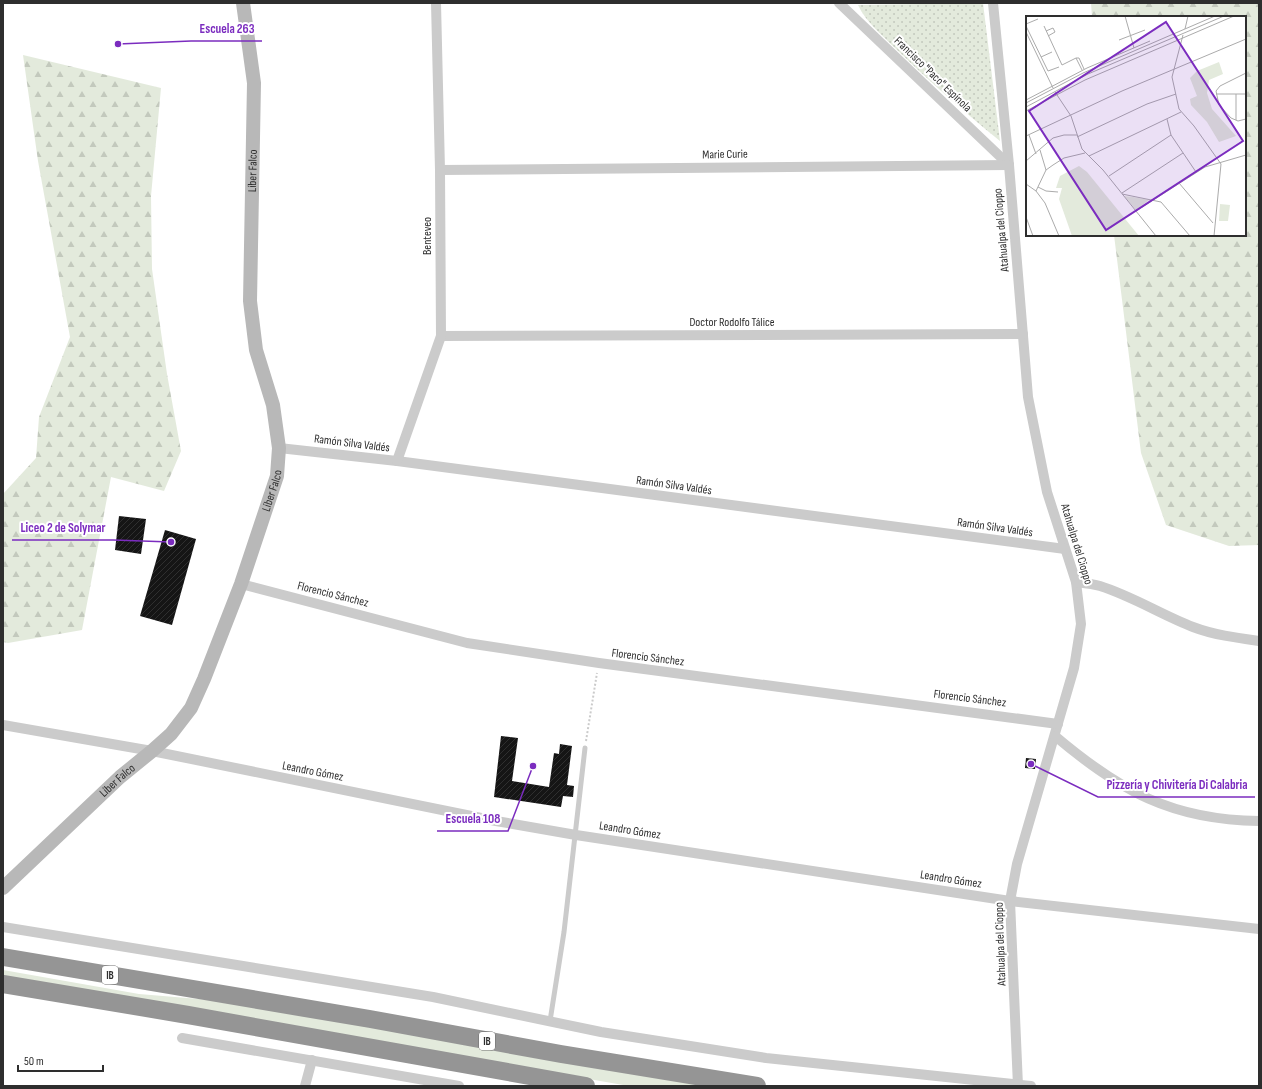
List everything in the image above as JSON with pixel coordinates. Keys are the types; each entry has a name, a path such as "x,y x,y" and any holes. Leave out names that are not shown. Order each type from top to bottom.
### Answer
{"highway":[{"name":"IB","path":"3,957 370,1019 584,1058 757,1086"},
{"name":"IB","path":"3,984 188,1015 586,1086"}],"street":[{"name":"Líber Falco","path":"3,888 120,777 152,752 170,734 191,708 204,679 241,584 277,476 279,448 273,405 256,350 250,301 254,84 243,3"},
{"name":"Benteveo","path":"397,461 441,336 440,170 436,3"},
{"name":"Francisco \"Paco\" Espínola","path":"839,3 1009,165"},
{"name":"Atahualpa del Cioppo","path":"993,3 1009,165 1028,397 1047,492 1076,582 1081,624 1074,668 1019,857 1010,901 1018,1085"},
{"name":"Marie Curie","path":"440,170 1009,165"},
{"name":"Doctor Rodolfo Tálice","path":"441,336 1023,334"},
{"name":"Ramón Silva Valdés","path":"279,448 397,461 1065,549"},
{"path":"1076,582 1100,586 1124,595 1156,612 1195,628 1233,637 1259,641"},
{"name":"Florencio Sánchez","path":"241,584 467,643 599,663 1058,724"},
{"name":"Leandro Gómez","path":"3,725 152,752 496,821 576,835 1010,901 1259,929"},
{"path":"1055,736 1092,766 1116,782 1161,805 1193,814 1259,821"},
{"path":"3,927 433,997 601,1032 766,1058 1031,1086"},
{"path":"182,1038 459,1086"},
{"path":"305,1086 312,1060"}],"lane":[{"path":"550,1022 564,932 585,748"}],"path":[{"path":"585,748 599,663"}],"green space":[{"path":"983,3 1000,141 946,95 907,59 869,22 858,5"},
{"path":"1091,3 1259,3 1259,545 1229,546 1166,525 1141,453 1114,236 1246,236 1246,16 1092,16"},
{"path":"23,55 161,88 151,196 152,269 167,374 181,451 164,491 111,477 82,630 8,643 3,642 3,494 36,458 39,417 70,337 38,161"},
{"path":"3,970 139,994 223,1001 718,1086 629,1086 3,977"}],"building":[{"path":"119,516 146,519 141,554 115,550"},
{"path":"165,530 196,539 172,625 140,616"},
{"path":"501,736 518,738 512,781 549,787 554,753 559,754 560,744 572,746 567,785 574,786 573,797 563,796 561,807 494,797"},
{"path":"1026,758 1036,759 1035,769 1025,768"}],"place":[{"name":"Escuela 263","path":"118,44"},
{"name":"Liceo 2 de Solymar","path":"171,542"},
{"name":"Pizzería y Chivitería Di Calabria","path":"1031,764"},
{"name":"Escuela 108","path":"533,766"}]}
